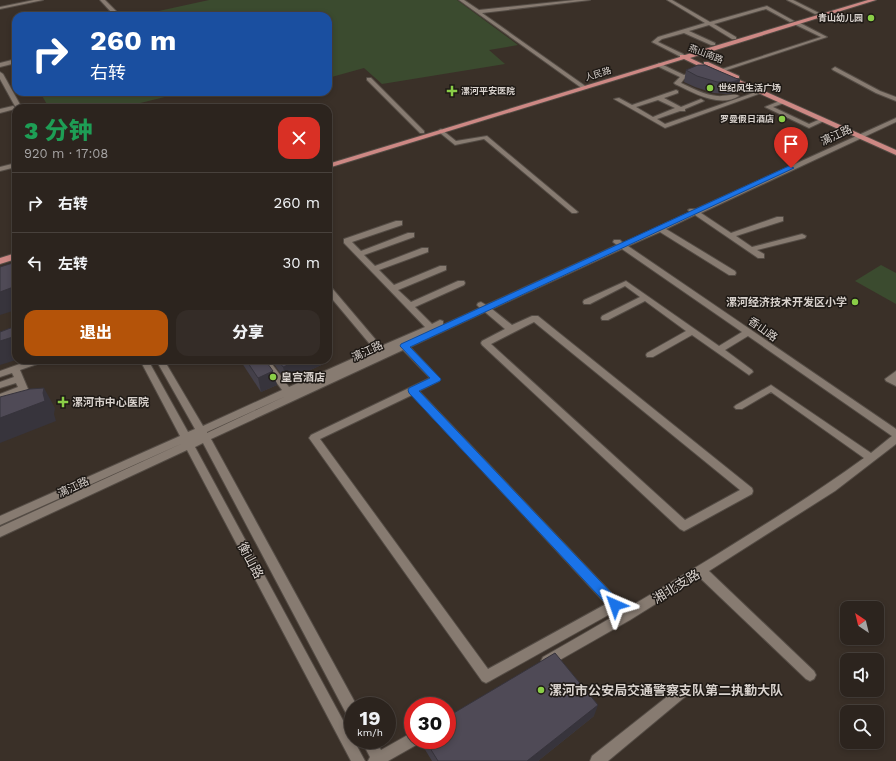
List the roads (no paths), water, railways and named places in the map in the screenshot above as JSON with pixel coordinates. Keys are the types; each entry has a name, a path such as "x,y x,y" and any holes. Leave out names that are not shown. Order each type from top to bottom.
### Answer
{"main road":[{"name":"人民路","path":"332,165 862,0"},
{"name":"人民路","path":"332,160 422,132 659,65 713,44 873,0"},
{"name":"燕山南路","path":"685,56 707,69 859,134 896,153"},
{"name":"燕山南路","path":"685,56 722,70 823,120 896,148"},
{"path":"0,261 12,257"},
{"path":"0,266 12,262"}],"street":[{"path":"0,8 41,0"},
{"path":"102,0 114,12"},
{"path":"461,0 582,87"},
{"path":"477,12 588,0"},
{"path":"669,0 734,38"},
{"path":"789,0 817,13"},
{"path":"685,56 655,42 660,38 767,8 824,37 722,70"},
{"path":"684,31 713,44"},
{"path":"0,65 12,62"},
{"path":"659,65 684,77"},
{"path":"707,69 684,77 677,83 706,97 728,98 754,89"},
{"path":"835,69 878,92 896,99"},
{"path":"0,74 13,104"},
{"path":"369,79 422,132"},
{"path":"0,84 12,104"},
{"path":"631,107 676,92"},
{"path":"617,99 665,126 761,92"},
{"path":"659,98 695,116"},
{"path":"781,100 768,107 809,126 823,120"},
{"path":"652,119 701,101"},
{"path":"0,111 12,110"},
{"name":"漓江路","path":"0,532 203,434 404,346 482,307 859,134 896,115"},
{"name":"漓江路","path":"859,134 896,120"},
{"path":"441,131 455,143 485,137 574,212"},
{"path":"0,169 12,166"},
{"path":"692,210 761,256"},
{"name":"漓江路","path":"619,244 659,228 692,210"},
{"path":"731,235 780,219"},
{"path":"399,223 347,241 430,327"},
{"path":"659,228 732,273"},
{"path":"359,254 411,235"},
{"path":"751,249 802,236"},
{"name":"香山路","path":"619,244 896,434"},
{"path":"374,269 425,250"},
{"path":"393,289 443,268"},
{"path":"587,302 626,283 749,372"},
{"path":"410,306 461,284"},
{"path":"332,294 380,350"},
{"path":"606,318 646,298"},
{"path":"482,307 511,330"},
{"name":"漓江路","path":"290,395 430,327 482,307"},
{"path":"535,318 748,491 684,526 485,343 511,330 535,318"},
{"path":"650,355 692,331"},
{"path":"718,350 748,332"},
{"path":"404,346 436,379 413,390 314,438 486,677 615,605 413,390"},
{"path":"0,374 29,364"},
{"name":"衡山路","path":"146,364 358,761"},
{"name":"衡山路","path":"162,364 203,434 345,697"},
{"path":"267,364 290,395"},
{"path":"0,397 23,389 15,369"},
{"path":"896,374 889,379 896,383"},
{"path":"0,385 19,378"},
{"path":"739,407 771,388 871,458"},
{"name":"湘北支路","path":"537,667 701,571 831,488 896,439"},
{"name":"漓江路","path":"0,521 188,441"},
{"path":"701,571 810,675"},
{"path":"597,761 682,692"},
{"path":"372,749 378,760 404,744"}],"place":[{"name":"青山幼儿园","path":"871,18"},
{"name":"世纪风生活广场","path":"710,88"},
{"name":"漯河平安医院","path":"452,91"},
{"name":"罗曼假日酒店","path":"782,119"},
{"name":"漯河经济技术开发区小学","path":"855,302"},
{"name":"皇宫酒店","path":"273,377"},
{"name":"漯河市中心医院","path":"63,402"},
{"name":"漯河市公安局交通警察支队第二执勤大队","path":"541,690"}]}
